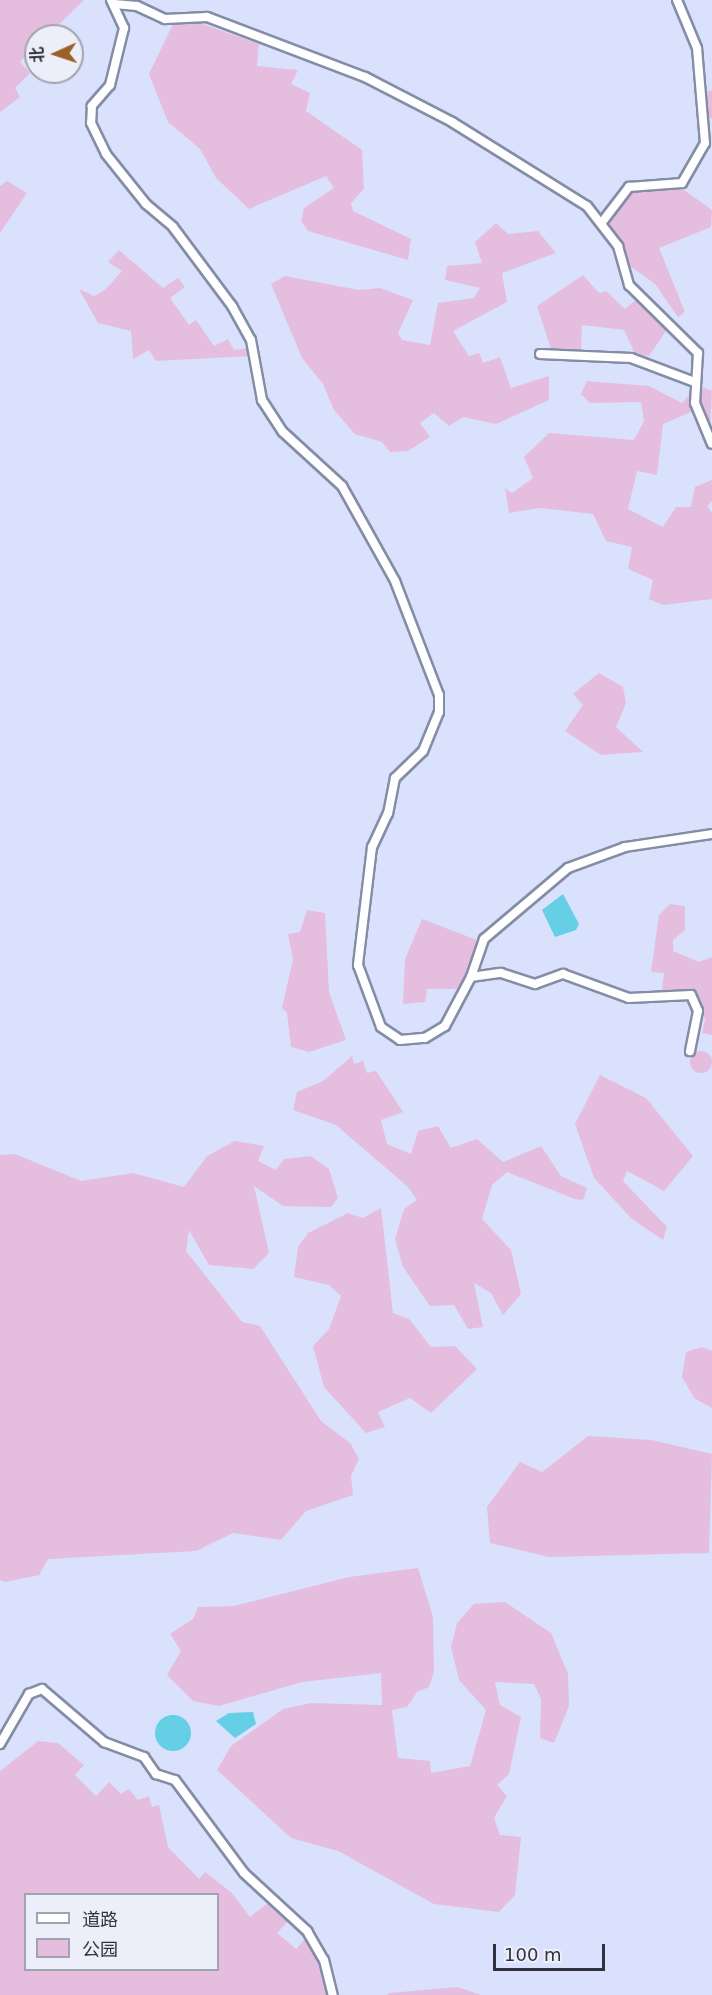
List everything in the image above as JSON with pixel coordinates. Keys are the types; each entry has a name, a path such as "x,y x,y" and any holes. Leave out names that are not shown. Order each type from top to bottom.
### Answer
{"street":[{"path":"603,221 629,187 682,183 705,143 699,54 677,0"},
{"path":"112,2 136,6 165,19 212,19 391,88 509,155 603,221 618,246 629,285 698,353 695,382 698,415 712,444"},
{"path":"112,2 124,28 110,85 92,106 91,123 106,154 146,204 173,227 232,306 251,340 262,400 284,434 342,486 395,581 439,695 439,711 423,751 395,778 388,813 372,847 358,965 364,991 387,1033 400,1040 425,1038 445,1026 471,977 484,939 568,868 625,847 712,834"},
{"path":"540,354 631,358 695,382"},
{"path":"471,977 501,973 535,984 563,974 629,998 691,995 698,1011 690,1051"},
{"path":"0,1744 29,1694 42,1689 104,1742 144,1757 156,1774 175,1780 244,1873 307,1931 324,1960 333,1995"}],"green space":[{"path":"0,0 84,0 59,24 24,24 24,58 20,62 24,66 24,79 15,88 20,97 0,112"},
{"path":"191,20 259,44 257,66 298,70 291,84 310,93 306,111 362,150 364,189 351,203 353,211 411,239 408,260 308,231 301,221 304,208 334,188 326,176 249,209 216,178 200,149 168,122 149,74 173,24"},
{"path":"712,90 712,118 708,120 706,92"},
{"path":"7,181 27,193 0,233 0,186"},
{"path":"645,187 684,190 712,210 711,227 659,248 685,312 678,317 655,284 627,264 609,221 627,191"},
{"path":"496,223 508,234 538,231 556,253 502,273 507,302 453,331 469,356 479,353 483,363 500,357 511,388 549,376 549,400 496,424 463,417 449,426 434,413 420,423 430,437 408,451 390,452 382,442 355,434 334,410 323,384 302,358 271,284 285,276 359,290 380,288 413,300 398,333 402,340 430,345 438,303 474,298 480,288 445,280 447,266 482,263 475,242"},
{"path":"119,250 163,288 178,278 185,287 170,298 189,325 196,320 214,346 228,339 234,350 249,348 251,356 156,361 149,350 133,359 131,331 98,323 79,289 94,296 105,290 122,271 108,262"},
{"path":"583,275 599,293 606,291 625,309 636,300 668,328 649,356 635,354 624,330 582,325 581,350 551,349 537,306"},
{"path":"587,381 649,386 682,403 690,394 693,411 663,424 657,475 637,471 628,509 663,527 676,507 691,507 695,487 712,480 712,501 707,506 712,513 712,599 663,605 649,599 653,580 628,569 632,547 606,541 593,514 540,508 509,513 505,488 512,493 533,478 524,457 549,433 634,440 644,421 641,402 590,403 581,394"},
{"path":"698,385 712,391 710,430 702,416"},
{"path":"599,673 623,687 626,703 616,727 643,752 601,755 565,731 583,705 573,694"},
{"path":"670,904 685,906 685,930 673,940 673,951 699,962 712,957 712,1035 702,1033 705,1020 697,993 662,990 664,973 651,972 659,915"},
{"path":"307,910 325,913 329,992 346,1040 309,1052 291,1047 287,1013 282,1008 293,959 288,934 300,932"},
{"path":"422,919 477,940 472,964 461,989 427,989 425,1002 403,1004 405,959"},
{"path":"701,1051 709,1054 712,1062 709,1070 701,1073 693,1070 690,1062 693,1054"},
{"path":"352,1056 354,1064 363,1061 367,1073 376,1071 403,1112 381,1120 387,1144 411,1154 418,1131 438,1126 451,1148 477,1139 503,1162 541,1146 561,1176 587,1188 583,1200 575,1199 507,1172 492,1185 482,1219 511,1250 521,1294 503,1315 491,1293 474,1283 483,1327 468,1329 454,1305 430,1306 403,1267 395,1239 404,1209 417,1200 408,1187 336,1125 293,1110 297,1092 323,1081"},
{"path":"600,1075 646,1098 693,1156 664,1191 627,1171 623,1181 667,1227 663,1240 632,1219 594,1178 575,1124"},
{"path":"235,1141 264,1146 258,1161 276,1170 284,1159 311,1156 329,1169 338,1198 331,1207 283,1206 254,1186 269,1253 253,1269 209,1265 189,1230 186,1251 242,1322 260,1326 321,1421 350,1443 359,1459 351,1476 353,1495 306,1511 281,1540 233,1533 196,1551 48,1559 39,1575 5,1582 0,1580 0,1155 15,1154 81,1181 133,1173 184,1187 207,1156"},
{"path":"381,1208 393,1313 409,1319 431,1347 455,1346 477,1369 431,1413 410,1398 378,1412 385,1427 366,1433 324,1387 313,1346 329,1329 341,1296 329,1285 294,1277 298,1247 308,1233 348,1213 363,1218"},
{"path":"702,1347 712,1351 712,1408 694,1398 682,1377 686,1352"},
{"path":"588,1436 652,1440 712,1454 709,1553 549,1557 490,1543 487,1507 520,1462 542,1472"},
{"path":"418,1568 433,1617 434,1672 429,1687 417,1692 407,1707 392,1710 398,1758 430,1761 431,1773 470,1766 486,1710 459,1680 451,1647 457,1623 474,1604 505,1602 551,1633 568,1674 569,1706 554,1743 540,1738 541,1699 534,1684 495,1682 500,1705 521,1717 509,1774 497,1785 507,1796 494,1818 500,1835 521,1837 515,1895 499,1912 434,1904 338,1851 291,1838 217,1770 231,1746 283,1709 311,1703 382,1705 381,1673 302,1682 219,1706 193,1701 167,1675 181,1651 170,1634 193,1619 198,1607 234,1606 349,1577"},
{"path":"38,1741 58,1743 84,1765 75,1775 96,1796 109,1782 121,1794 129,1789 138,1800 149,1796 152,1807 159,1805 168,1847 199,1879 205,1872 232,1893 250,1917 269,1902 289,1920 277,1933 296,1949 307,1937 330,1995 0,1995 0,1771"},
{"path":"458,1987 481,1995 387,1995 389,1993"}],"water":[{"path":"563,894 579,924 576,930 555,937 542,910"},
{"path":"253,1712 256,1724 235,1738 216,1721 229,1713"},
{"path":"173,1715 186,1720 191,1733 186,1746 173,1751 160,1746 155,1733 160,1720"}]}
